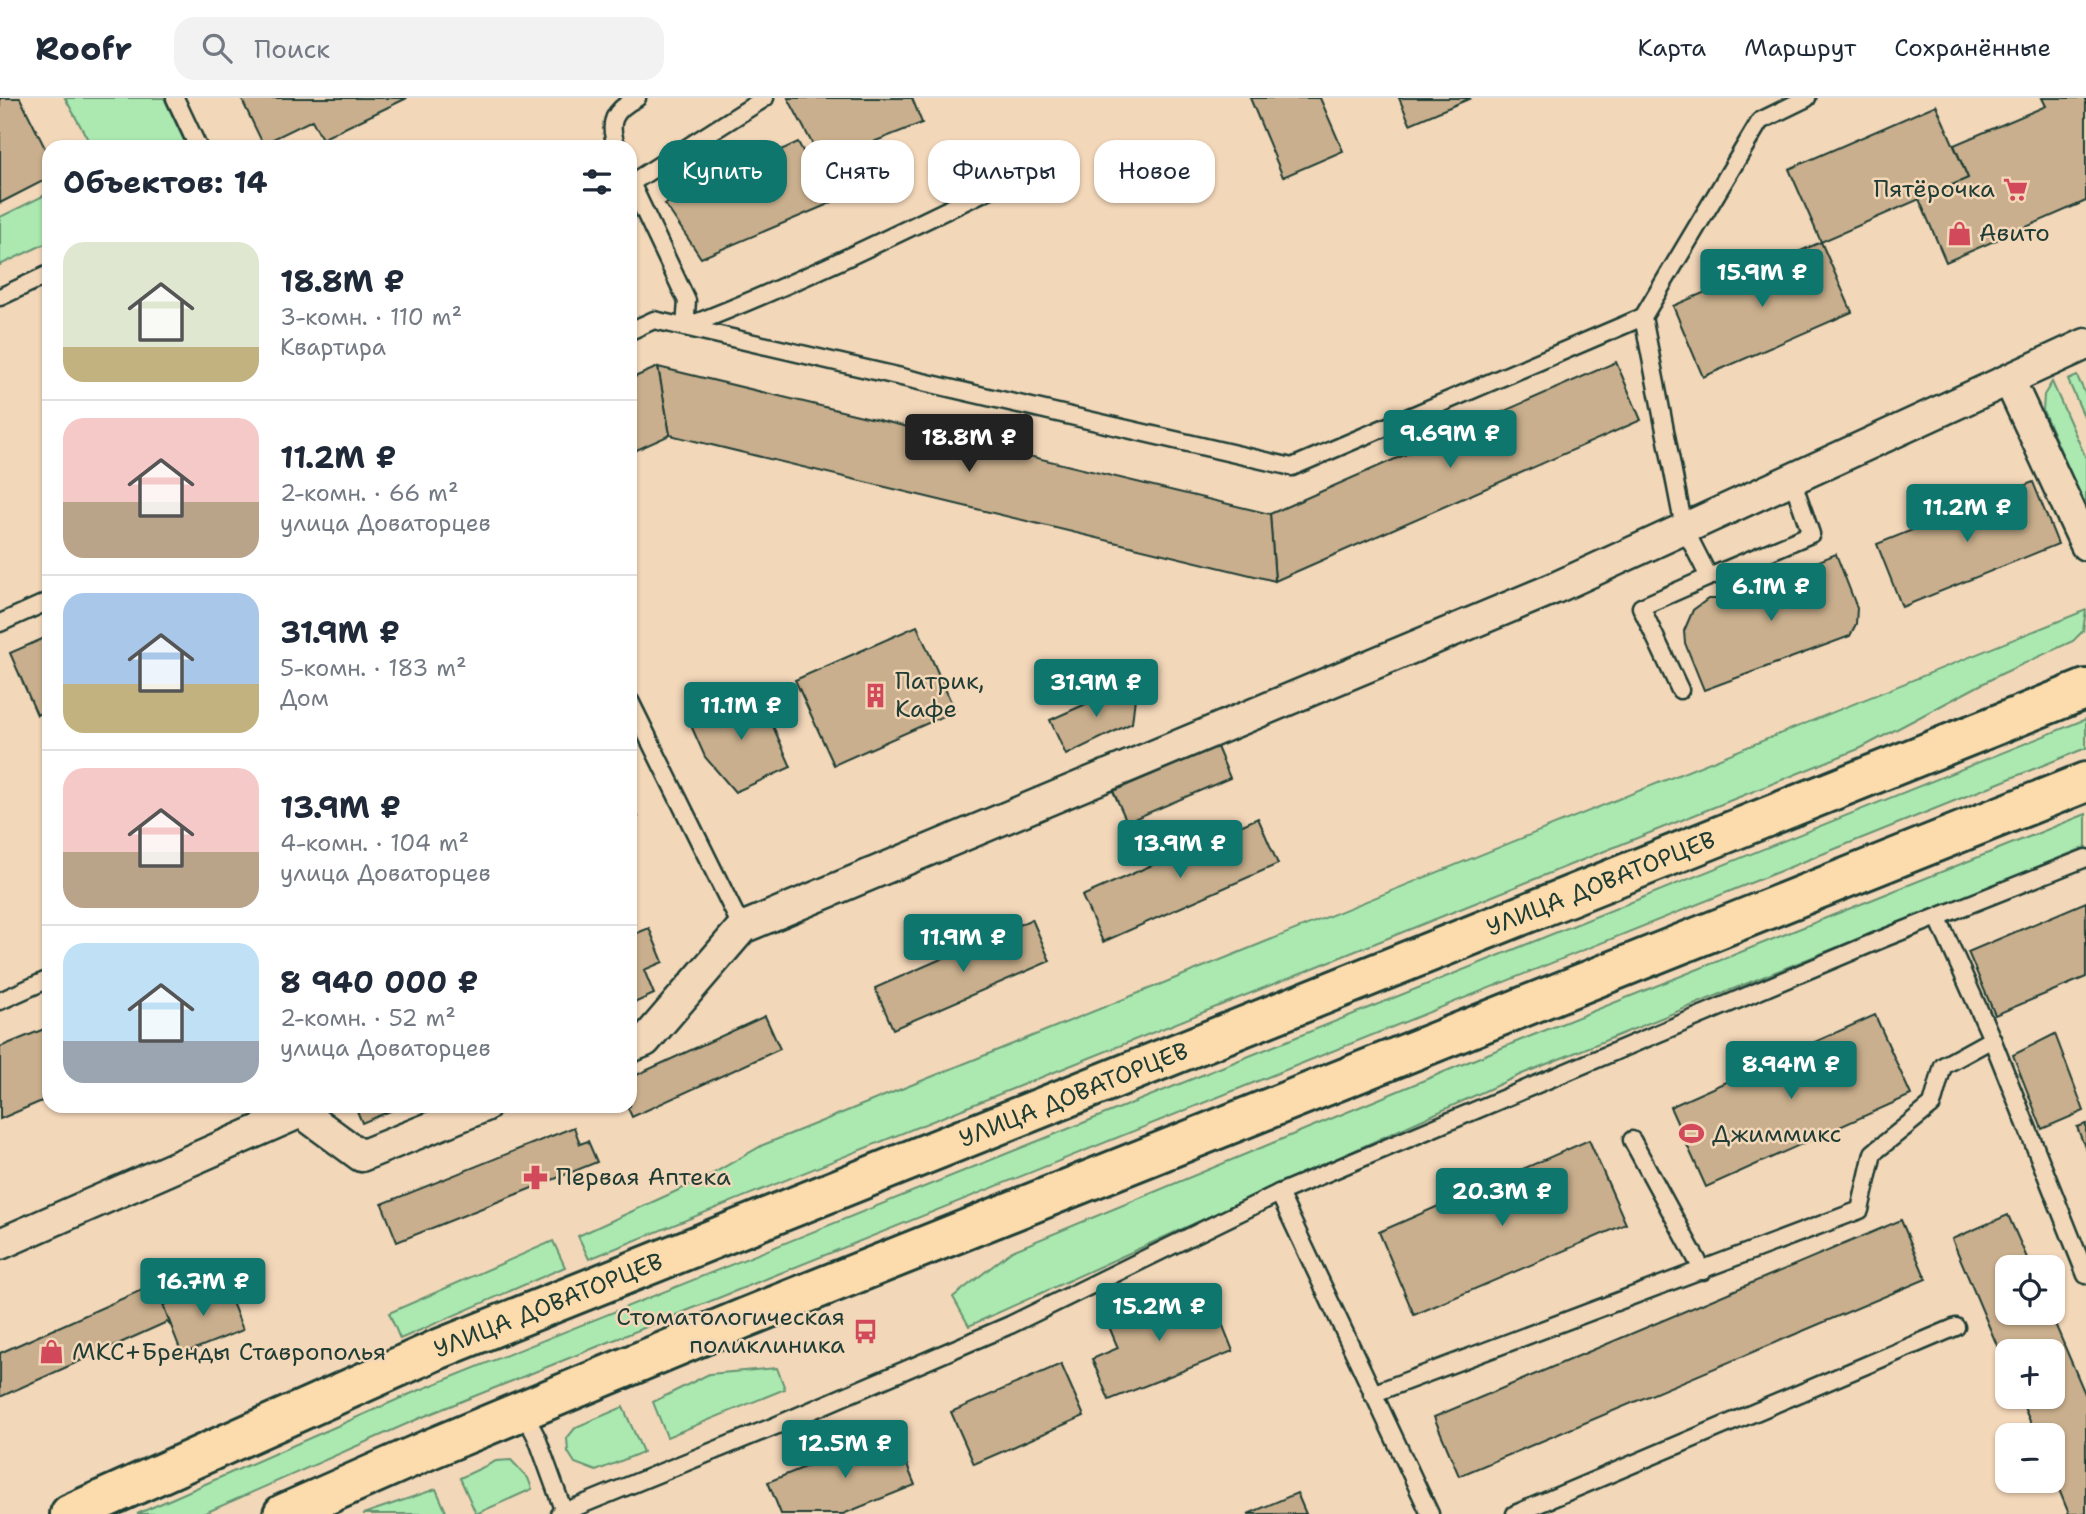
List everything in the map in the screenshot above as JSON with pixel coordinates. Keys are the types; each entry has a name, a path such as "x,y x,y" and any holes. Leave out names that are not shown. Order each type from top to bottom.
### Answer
{"main road":[{"name":"УЛИЦА ДОВАТОРЦЕВ","path":"70,1514 447,1346 2086,689"},
{"path":"283,1514 430,1449 747,1317 2086,782"}],"street":[{"path":"637,1044 645,1041 742,928 1555,588 2086,344"},
{"path":"2009,380 2086,545"},
{"path":"0,1244 290,1113"},
{"path":"304,1113 361,1156 468,1113"}],"lane":[{"path":"175,98 195,140"},
{"path":"614,140 611,133 614,117 622,106 637,98"},
{"path":"637,178 765,98"},
{"path":"637,328 654,320 1292,467 1643,317 1760,121 1807,98"},
{"path":"637,197 687,301 685,327"},
{"path":"685,327 744,305 961,203"},
{"path":"0,297 42,277"},
{"path":"1643,317 1684,528 1709,577"},
{"path":"1680,690 1641,607 1811,534 1792,480"},
{"path":"0,624 42,604"},
{"path":"637,715 742,928"},
{"path":"523,1410 537,1438 562,1513 775,1426 1010,1325 1279,1193 1869,945 2086,858"},
{"path":"1938,918 1992,1039 2086,1274"},
{"path":"0,1001 42,982"},
{"path":"1372,1394 1860,1210 1873,1153 1932,1105 1943,1066 1992,1039"},
{"path":"1632,1140 1703,1271"},
{"path":"1279,1193 1430,1514"},
{"path":"1515,1514 1955,1327"}],"green space":[{"path":"65,98 164,98 184,140 88,140"},
{"path":"42,196 42,245 0,265 0,217"},
{"path":"2077,376 2086,395 2086,421 2068,380"},
{"path":"2052,382 2086,458 2086,508 2043,411 2044,395"},
{"path":"2086,610 2083,631 2073,641 1999,675 1861,748 589,1259 578,1236 705,1178 763,1145"},
{"path":"2086,719 2086,748 420,1418 203,1514 137,1514 410,1394"},
{"path":"2086,814 2086,847 1522,1074 969,1326 953,1297 1012,1251 1521,1040"},
{"path":"553,1241 565,1267 400,1339 389,1313"},
{"path":"777,1368 785,1389 667,1437 653,1402 709,1374"},
{"path":"623,1407 643,1452 596,1471 575,1463 568,1452 567,1438 576,1427"},
{"path":"511,1460 528,1478 532,1489 476,1514 460,1478 496,1461"},
{"path":"436,1489 447,1514 363,1514"}],"building":[{"path":"0,98 20,98 42,142 42,182 0,203"},
{"path":"241,98 407,98 322,139 312,120 271,140 261,140"},
{"path":"788,98 912,98 922,123 878,140 810,140"},
{"path":"1250,98 1320,98 1343,151 1283,177"},
{"path":"1399,98 1471,98 1410,124"},
{"name":"Пятёрочка","path":"2042,98 2086,98 2086,201 1946,262 1919,199 1968,178 1954,145 2046,106"},
{"path":"1936,105 1968,178 1821,242 1789,169"},
{"path":"798,142 801,148 801,203 831,203 701,258 665,204 787,203 787,147"},
{"path":"1821,242 1852,312 1703,377 1673,306"},
{"path":"1616,362 1641,420 1275,581 1270,514"},
{"path":"658,367 1270,514 1275,581 670,435"},
{"path":"658,367 670,435 637,450 637,376"},
{"path":"2033,482 2058,544 1902,607 1877,544"},
{"path":"1836,554 1857,608 1856,624 1850,636 1704,690 1685,643 1684,631 1693,610 1708,599 1726,599"},
{"name":"Патрик, Кафе","path":"917,626 955,711 834,765 795,680"},
{"path":"42,639 42,712 37,715 10,653"},
{"path":"1137,681 1132,723 1066,755 1050,720"},
{"path":"757,690 791,767 735,792 705,757 689,721"},
{"path":"1217,747 1230,778 1127,822 1113,791"},
{"path":"1258,818 1278,864 1103,942 1082,896"},
{"path":"2086,902 2086,977 1995,1015 1968,952"},
{"path":"1032,919 1050,961 893,1029 875,988"},
{"path":"649,928 663,962 644,970 654,994 637,1002 637,933"},
{"path":"1875,1015 1911,1095 1706,1187 1670,1107"},
{"path":"765,1016 780,1049 632,1117 630,1113 637,1113 637,1075"},
{"path":"42,1030 42,1101 0,1119 0,1047"},
{"path":"2055,1034 2084,1111 2042,1129 2013,1055"},
{"path":"358,1113 386,1113 362,1123"},
{"path":"2086,1124 2086,1150 2077,1127"},
{"path":"574,1127 580,1144 588,1141 597,1162 397,1242 382,1204"},
{"path":"1589,1140 1626,1224 1414,1315 1379,1232"},
{"path":"2008,1215 2026,1255 1995,1255 1995,1325 2056,1325 2062,1339 1995,1341 1952,1239"},
{"path":"1901,1220 1926,1279 1459,1476 1434,1417"},
{"path":"224,1282 243,1330 182,1354 163,1305"},
{"path":"155,1284 171,1326 167,1322 0,1397 0,1353"},
{"path":"1182,1287 1193,1315 1215,1306 1233,1351 1109,1400 1092,1359 1118,1348 1105,1317"},
{"path":"2065,1347 2086,1396 2086,1514 2069,1514 2060,1493 2065,1493 2065,1423 2031,1423 2025,1409 2065,1409"},
{"path":"1061,1364 1084,1416 974,1464 951,1412"},
{"path":"893,1431 915,1485 843,1514 781,1514 768,1482"},
{"path":"1297,1493 1306,1514 1248,1514"}],"place":[{"name":"Пятёрочка","path":"2015,189"},
{"name":"Авито","path":"1959,233"},
{"name":"Патрик, Кафе","path":"875,695"},
{"name":"Джиммикс","path":"1692,1134"},
{"name":"Первая Аптека","path":"536,1177"},
{"name":"Стоматологическая поликлиника","path":"865,1331"},
{"name":"МКС+Бренды Ставрополья","path":"52,1352"}]}
